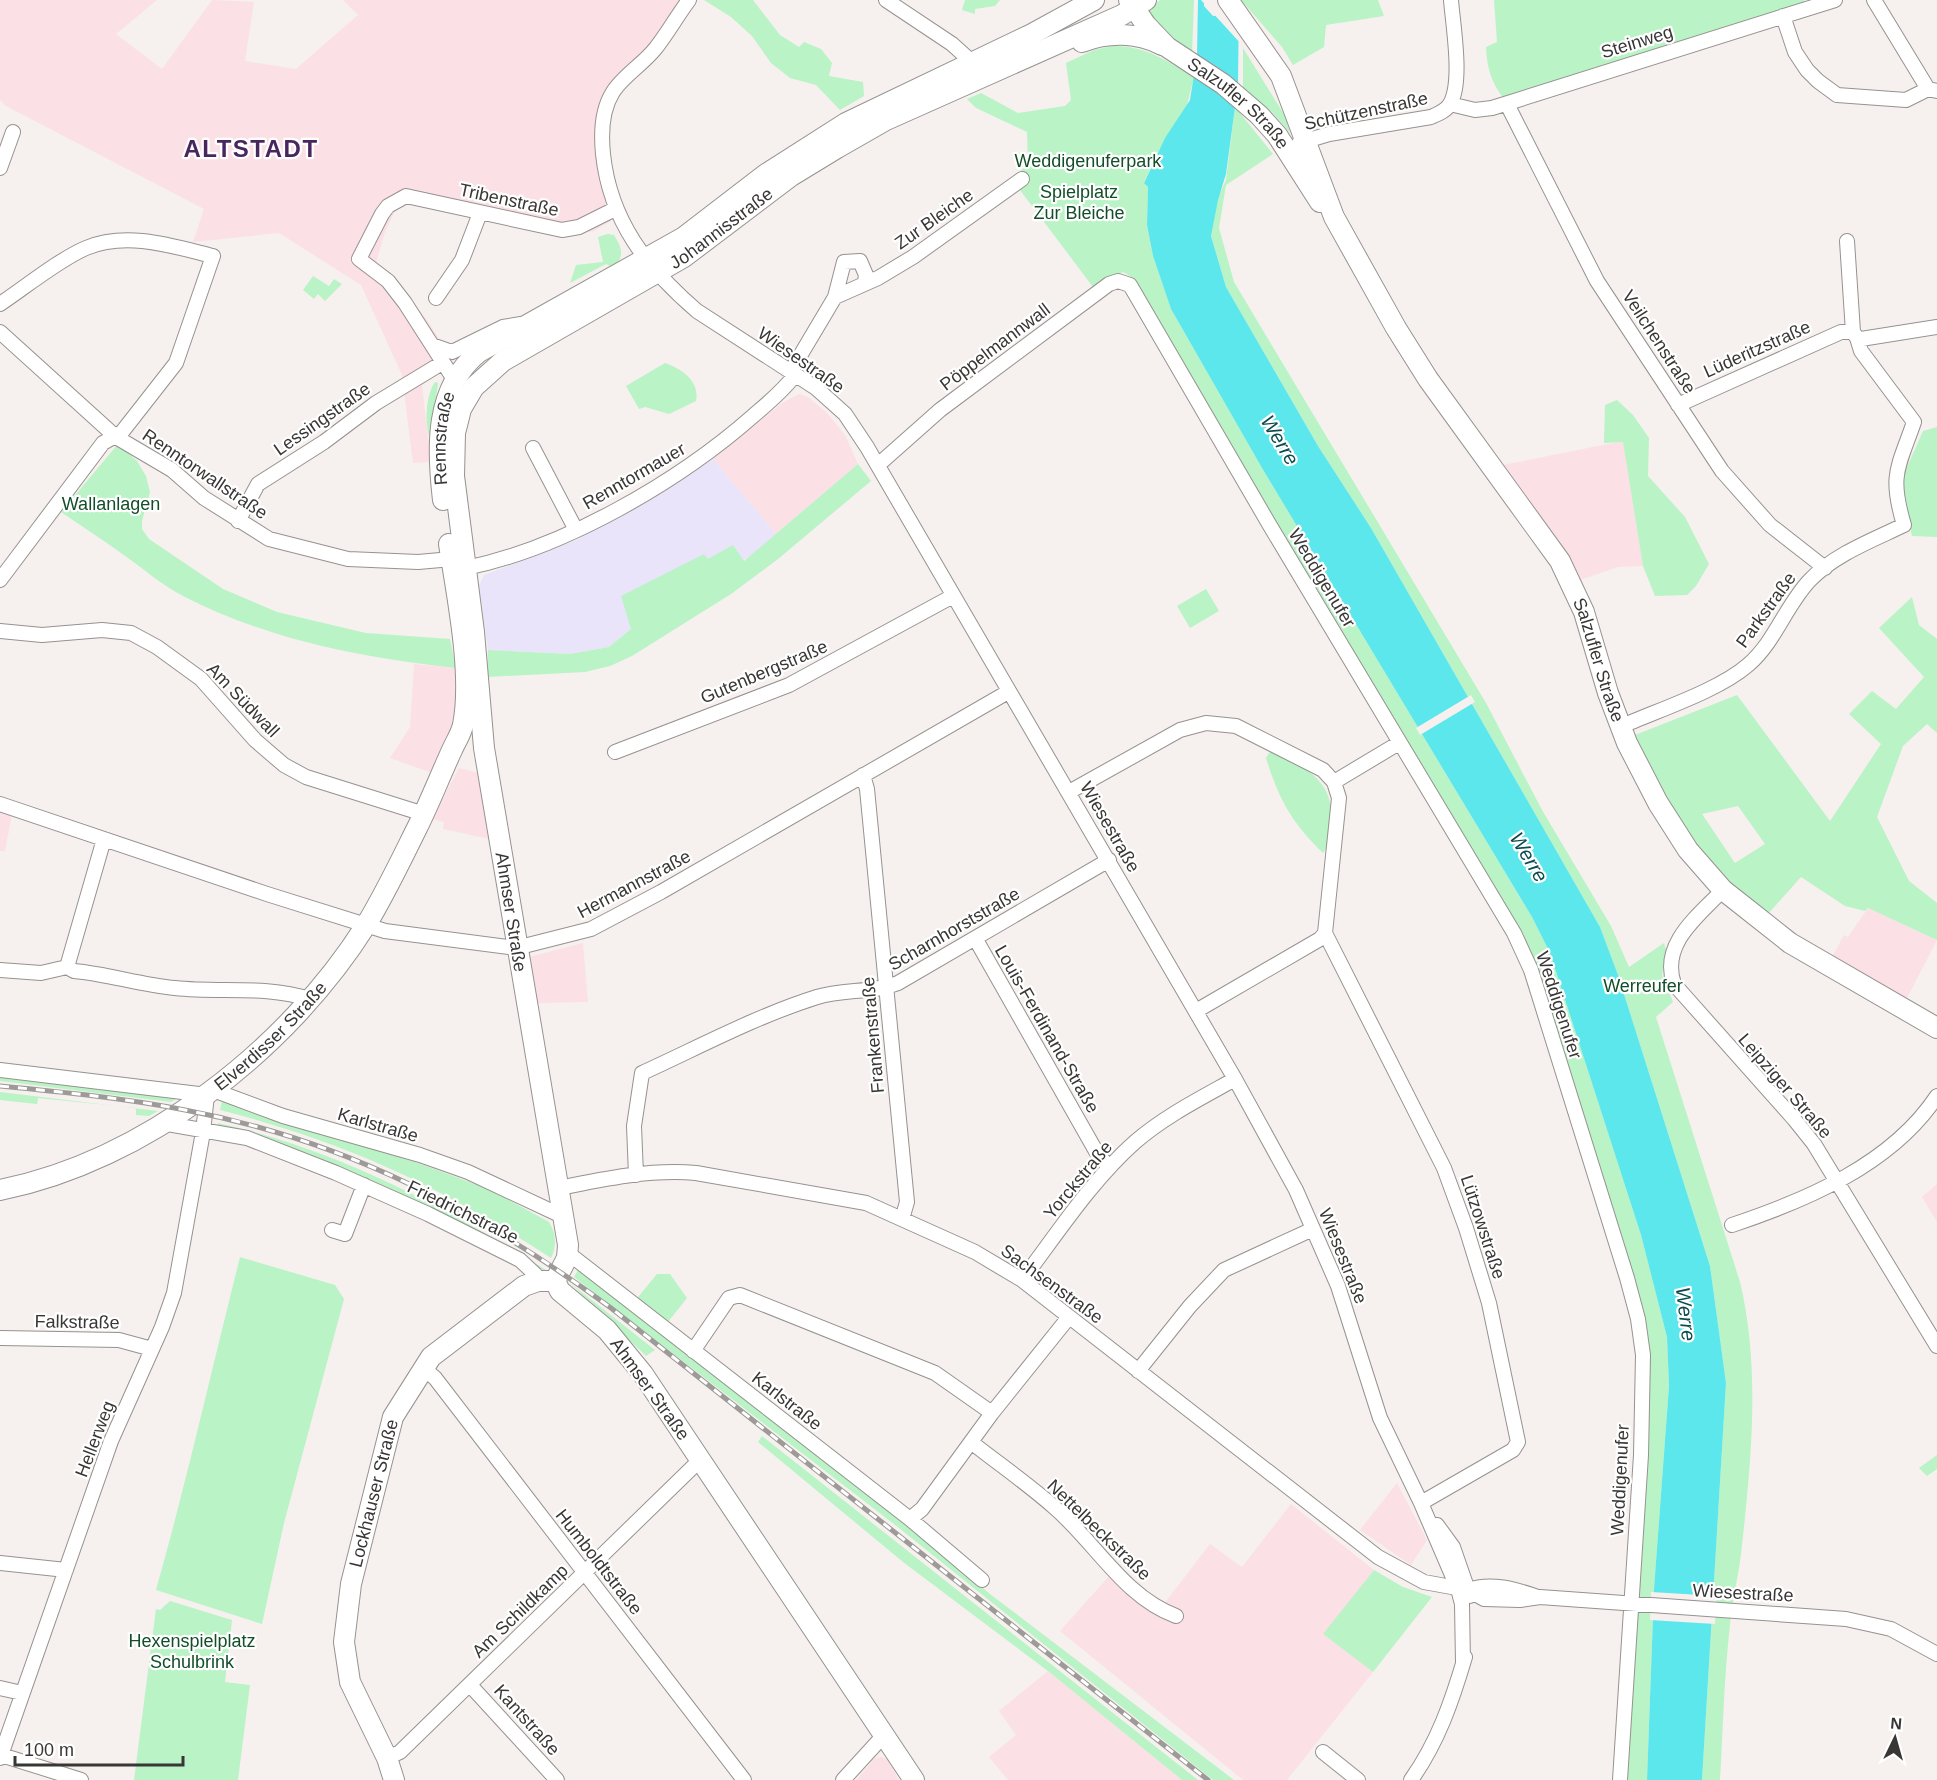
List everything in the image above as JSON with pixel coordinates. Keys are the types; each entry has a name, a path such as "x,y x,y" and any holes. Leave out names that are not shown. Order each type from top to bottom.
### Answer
{"main road":[{"name":"Salzufler Straße","path":"1212,0 1281,76 1334,217 1428,379 1560,561 1584,612 1620,727 1671,826 1705,872 1761,921 1819,962 1937,1028"},
{"name":"Salzufler Straße","path":"1228,0 1252,42"},
{"path":"979,69 1086,3"},
{"path":"979,69 1038,51 1136,3"},
{"name":"Salzufler Straße","path":"1136,3 1167,47 1241,99 1271,128 1318,200 1334,217"},
{"path":"1038,51 1047,52 1106,36 1122,35 1153,40 1167,47"},
{"name":"Johannisstraße","path":"461,388 474,356 526,324 652,266 684,257 791,176 979,69"},
{"name":"Johannisstraße","path":"461,388 652,266"},
{"name":"Rennstraße","path":"461,388 454,450 454,476 466,691"},
{"name":"Rennstraße","path":"459,564 478,662 484,748"},
{"path":"466,691 484,748"},
{"name":"Elverdisser Straße","path":"0,1190 72,1169 162,1123 210,1092 259,1050 309,999 366,925 424,814 462,728 466,691"},
{"name":"Elverdisser Straße","path":"444,773 462,755 484,748"},
{"name":"Ahmser Straße","path":"484,748 516,948 564,1217 568,1253"},
{"path":"547,1281 568,1253"},
{"name":"Ahmser Straße","path":"547,1281 607,1330 627,1352 914,1780"},
{"name":"Lockhauser Straße","path":"394,1780 394,1755 350,1682 344,1642 351,1584 393,1417 431,1357 524,1286 547,1281"}],"street":[{"path":"652,266 615,209 607,182 602,143 608,103 613,90 654,50 688,0"},
{"path":"886,0 952,44 979,69"},
{"path":"1450,105 1455,73 1452,0"},
{"name":"Steinweg","path":"1450,105 1475,110 1507,104 1835,0"},
{"path":"1783,16 1795,52 1807,70 1837,95 1906,100 1933,90 1874,0"},
{"name":"Veilchenstraße","path":"1507,104 1597,281 1722,471 1743,498 1770,525 1825,568"},
{"name":"Schützenstraße","path":"1286,148 1329,134 1431,117 1450,105"},
{"path":"0,168 13,132"},
{"name":"Zur Bleiche","path":"835,297 878,278 913,257 1022,179"},
{"name":"Tribenstraße","path":"359,259 382,214 388,206 406,196 562,230 579,227 615,209"},
{"path":"436,298 462,260 480,213"},
{"path":"1848,241 1855,335"},
{"path":"0,304 75,253 104,243 158,242 213,256 176,363 116,437 103,443 0,580"},
{"name":"Rennstraße","path":"359,259 388,281 461,388"},
{"path":"793,373 835,297 841,266 848,260 860,261 866,275 865,282"},
{"name":"Wiesestraße","path":"652,266 697,311 816,388 845,414 878,465 1235,1079 1314,1228 1349,1316 1380,1418 1421,1503 1453,1547 1463,1590 1480,1586 1497,1587 1540,1597 1820,1616 1871,1624 1909,1637 1937,1654"},
{"name":"Pöppelmannwall","path":"878,465 940,410 1109,284 1125,281 1138,297"},
{"name":"Weddigenufer","path":"1138,297 1399,743 1514,933 1532,970 1638,1319 1643,1373 1636,1604 1620,1780"},
{"name":"Johannisstraße","path":"432,345 452,352 503,327 526,324"},
{"name":"Lüderitzstraße","path":"1678,405 1841,332 1855,335 1937,327"},
{"name":"Renntorwallstraße","path":"0,332 116,437 172,470 204,498 269,539 348,560 459,564"},
{"name":"Parkstraße","path":"1620,727 1717,684 1748,665 1761,651 1796,597 1825,568 1839,557 1904,525 1895,495 1895,477 1914,422 1861,351 1855,335"},
{"name":"Lessingstraße","path":"238,520 258,484 324,442 376,403 442,363"},
{"name":"Renntormauer","path":"459,564 516,554 576,530 679,473 732,435 779,393 793,373"},
{"path":"533,448 576,530"},
{"path":"0,554 12,564"},
{"name":"Gutenbergstraße","path":"615,752 789,685 953,596"},
{"name":"Am Südwall","path":"0,631 42,635 102,630 130,633 157,647 201,679 255,740 284,765 306,777 424,814"},
{"name":"Hermannstraße","path":"0,804 385,931 516,948 591,929 661,892 1008,692"},
{"path":"1069,792 1180,730 1206,723 1236,726 1254,734 1323,770 1334,782 1339,798 1339,819 1325,933 1320,939 1196,1011"},
{"path":"1334,782 1399,743"},
{"name":"Frankenstraße","path":"863,775 867,789 907,1202 902,1219"},
{"path":"67,967 104,839"},
{"name":"Scharnhorststraße","path":"636,1175 634,1126 642,1073 797,1004 837,992 887,987 975,939 1109,860"},
{"name":"Leipziger Straße","path":"1723,890 1677,940 1670,964 1674,984 1794,1119 1838,1181 1937,1346"},
{"name":"Lützowstraße","path":"1325,933 1452,1188 1489,1303 1518,1442 1513,1450 1421,1503"},
{"name":"Louis-Ferdinand-Straße","path":"975,939 1097,1153 1109,1167"},
{"path":"0,970 41,973 67,967 74,971 177,989 229,988 289,993 309,999"},
{"name":"Karlstraße","path":"0,1070 210,1092 283,1116 420,1155 468,1172 564,1217"},
{"name":"Yorckstraße","path":"1022,1280 1109,1167 1157,1125 1235,1079"},
{"name":"Hellerweg","path":"81,1780 1,1756 111,1441 174,1293 210,1092"},
{"path":"1732,1225 1768,1213 1838,1181 1892,1145 1923,1116 1937,1096"},
{"path":"162,1123 203,1132"},
{"name":"Friedrichstraße","path":"203,1132 247,1138 364,1185 520,1260 535,1274 547,1281"},
{"name":"Sachsenstraße","path":"559,1188 675,1171 843,1197 866,1203 902,1219 975,1252 1022,1280 1378,1557 1424,1582 1463,1590"},
{"path":"332,1230 345,1234 364,1185"},
{"path":"1138,1371 1190,1306 1224,1270 1314,1228"},
{"name":"Karlstraße","path":"568,1253 910,1519 982,1580"},
{"path":"693,1351 729,1298 740,1295 935,1372 992,1413"},
{"path":"910,1519 922,1509 992,1413 1069,1317"},
{"name":"Falkstraße","path":"0,1338 119,1340 152,1349"},
{"name":"Humboldtstraße","path":"423,1368 435,1378 744,1780"},
{"name":"Nettelbeckstraße","path":"971,1442 1054,1507 1132,1588 1157,1610 1176,1616"},
{"name":"Am Schildkamp","path":"394,1755 470,1685 700,1460"},
{"path":"0,1563 66,1570"},
{"path":"1411,1780 1429,1753 1450,1710 1463,1663 1463,1590"},
{"name":"Kantstraße","path":"470,1685 557,1780"},
{"path":"0,1688 22,1693"},
{"path":"843,1780 885,1734"},
{"path":"1323,1752 1358,1780"}],"shaded area":[{"path":"0,0 157,0 116,34 162,69 212,0 254,2 245,61 296,69 358,15 343,0 683,0 653,45 612,89 601,180 611,221 594,231 564,236 413,201 398,205 385,232 376,263 401,287 427,320 454,362 422,385 431,462 413,463 402,375 361,285 279,233 193,242 204,209 6,106 0,100"},
{"path":"799,394 808,397 827,413 845,435 858,464 776,534 713,459 782,403"},
{"path":"1623,441 1643,566 1618,567 1580,580 1553,535 1503,465"},
{"path":"713,459 776,534 755,553 631,629 609,647 570,654 488,650 479,586 484,575 579,539 594,526 671,487"},
{"path":"414,664 456,668 456,717 432,773 390,758 410,727"},
{"path":"459,768 478,773 489,839 443,829 444,822 432,819"},
{"path":"0,810 12,814 5,851 0,851"},
{"path":"1868,908 1937,940 1906,1000 1832,957 1844,935 1848,937"},
{"path":"583,943 588,1002 537,1003 529,957"},
{"path":"1937,1184 1937,1222 1922,1197"},
{"path":"1397,1483 1427,1540 1411,1565 1360,1530"},
{"path":"1291,1504 1374,1570 1324,1634 1373,1672 1287,1780 1243,1780 1060,1631 1111,1574 1157,1613 1210,1544 1242,1567"},
{"path":"1048,1671 1182,1780 1008,1780 989,1757 1016,1735 999,1711"},
{"path":"882,1757 888,1760 899,1780 856,1780 875,1758"}],"green space":[{"path":"704,0 753,0 780,35 799,47 804,42 821,49 832,63 829,76 863,82 864,96 840,110 816,85 790,78 771,63 752,36 731,17"},
{"path":"965,0 1000,0 995,6 975,9 975,14 962,10"},
{"path":"1160,0 1194,0 1192,54 1177,46 1148,16 1147,11"},
{"path":"1241,0 1378,0 1384,16 1326,25 1324,47 1293,65 1282,47"},
{"path":"1494,0 1804,0 1806,5 1504,99 1493,81 1486,47 1497,42"},
{"path":"1112,46 1145,51 1194,77 1186,109 1157,154 1144,182 1148,187 1147,225 1153,256 1171,309 1262,468 1532,917 1550,953 1641,1235 1667,1337 1669,1386 1654,1589 1647,1780 1624,1780 1648,1363 1534,968 1130,276 1123,272 1093,287 1011,178 1028,165 1027,132 976,108 967,99 981,93 1018,113 1065,106 1071,100 1066,63 1094,50"},
{"path":"1243,48 1285,116 1290,133 1272,112 1258,104 1243,89"},
{"name":"Werreufer","path":"1235,107 1273,154 1226,185 1219,228 1234,282 1486,703 1542,810 1611,926 1629,967 1664,943 1666,950 1662,975 1673,1002 1656,1017 1740,1282 1750,1349 1751,1452 1741,1554 1728,1644 1720,1780 1702,1780 1726,1383 1710,1266 1618,975 1600,927 1371,528 1318,446 1226,287 1211,236 1217,200 1226,180"},
{"path":"614,235 620,248 621,255 618,262 610,266 606,264 570,283 576,265 603,262 598,237"},
{"path":"313,276 329,286 334,279 342,284 325,301 318,294 314,299 303,290"},
{"path":"665,363 688,377 695,387 696,401 669,414 645,407 639,409 626,386"},
{"path":"435,382 438,383 430,438 427,409"},
{"path":"1617,400 1633,415 1649,438 1648,476 1685,517 1709,564 1696,586 1687,595 1655,596 1643,566 1623,442 1604,443 1605,405"},
{"path":"1937,427 1937,537 1912,536 1900,483 1923,431"},
{"name":"Wallanlagen","path":"118,444 137,461 146,476 150,492 142,529 149,539 223,589 277,612 366,633 450,639 456,668 386,659 283,636 217,612 168,587 61,512"},
{"path":"858,464 871,481 778,559 731,594 632,656 610,666 585,672 487,677 488,650 570,654 609,647 631,629 621,596 704,554 708,559 733,545 744,561"},
{"path":"1206,589 1219,611 1190,628 1177,606"},
{"path":"1912,597 1919,625 1937,639 1937,733 1927,724 1903,746 1877,817 1909,881 1937,903 1937,940 1868,908 1865,911 1845,906 1801,877 1768,914 1730,883 1697,847 1663,793 1635,735 1737,695 1830,821 1881,744 1849,714 1872,691 1896,709 1924,677 1879,628","holes":["1738,806 1765,844 1735,863 1702,814"]},
{"path":"1271,750 1306,769 1322,785 1328,795 1331,808 1330,835 1323,853 1295,821 1282,799 1266,758"},
{"path":"0,1077 183,1095 171,1102 0,1081"},
{"path":"0,1092 117,1106 38,1098 37,1104 0,1100"},
{"path":"222,1101 421,1164 491,1190 549,1222 555,1240 551,1258 432,1188 351,1152 220,1110"},
{"path":"136,1108 158,1111 149,1116 136,1115"},
{"path":"218,1123 305,1148 388,1182 468,1223 546,1270 541,1272 529,1263 217,1129"},
{"path":"240,1257 335,1285 344,1299 284,1523 262,1624 156,1590"},
{"path":"578,1270 931,1543 990,1594 1234,1780 1213,1780 899,1528 574,1277"},
{"path":"657,1274 670,1274 687,1298 664,1327 634,1302"},
{"path":"570,1283 655,1350 646,1356"},
{"path":"762,1436 1198,1780 1182,1780 1048,1671 903,1562 758,1442"},
{"path":"1937,1455 1937,1469 1927,1476 1919,1468"},
{"path":"1374,1570 1403,1587 1432,1597 1373,1672 1323,1634"},
{"name":"Hexenspielplatz Schulbrink","path":"170,1601 232,1620 225,1682 250,1685 238,1780 134,1780 156,1609 160,1610"}],"water":[{"name":"Werre","path":"1198,0 1204,0 1204,6 1213,16 1221,15 1239,0 1238,85 1226,174 1211,236 1226,287 1318,446 1371,528 1600,927 1618,975 1710,1266 1726,1383 1702,1780 1647,1780 1654,1589 1669,1386 1667,1337 1641,1235 1550,953 1532,917 1262,468 1171,309 1153,256 1147,225 1148,187 1144,183 1165,138 1190,100 1197,55"}],"pier":[{"path":"1201,0 1207,0 1207,5 1214,13 1218,13 1220,0 1241,0 1242,45"},
{"path":"1471,695 1475,702 1420,735 1416,728"},
{"path":"1651,1592 1717,1596 1715,1624 1650,1620"}],"railway":[{"path":"0,1086 70,1093 185,1110 245,1123 302,1140 410,1184 512,1240 611,1308 1208,1780"}],"district":[{"name":"ALTSTADT","path":"251,149"}],"park label":[{"name":"Weddigenuferpark","path":"1088,161"},
{"name":"Spielplatz Zur Bleiche","path":"1079,202"}]}
